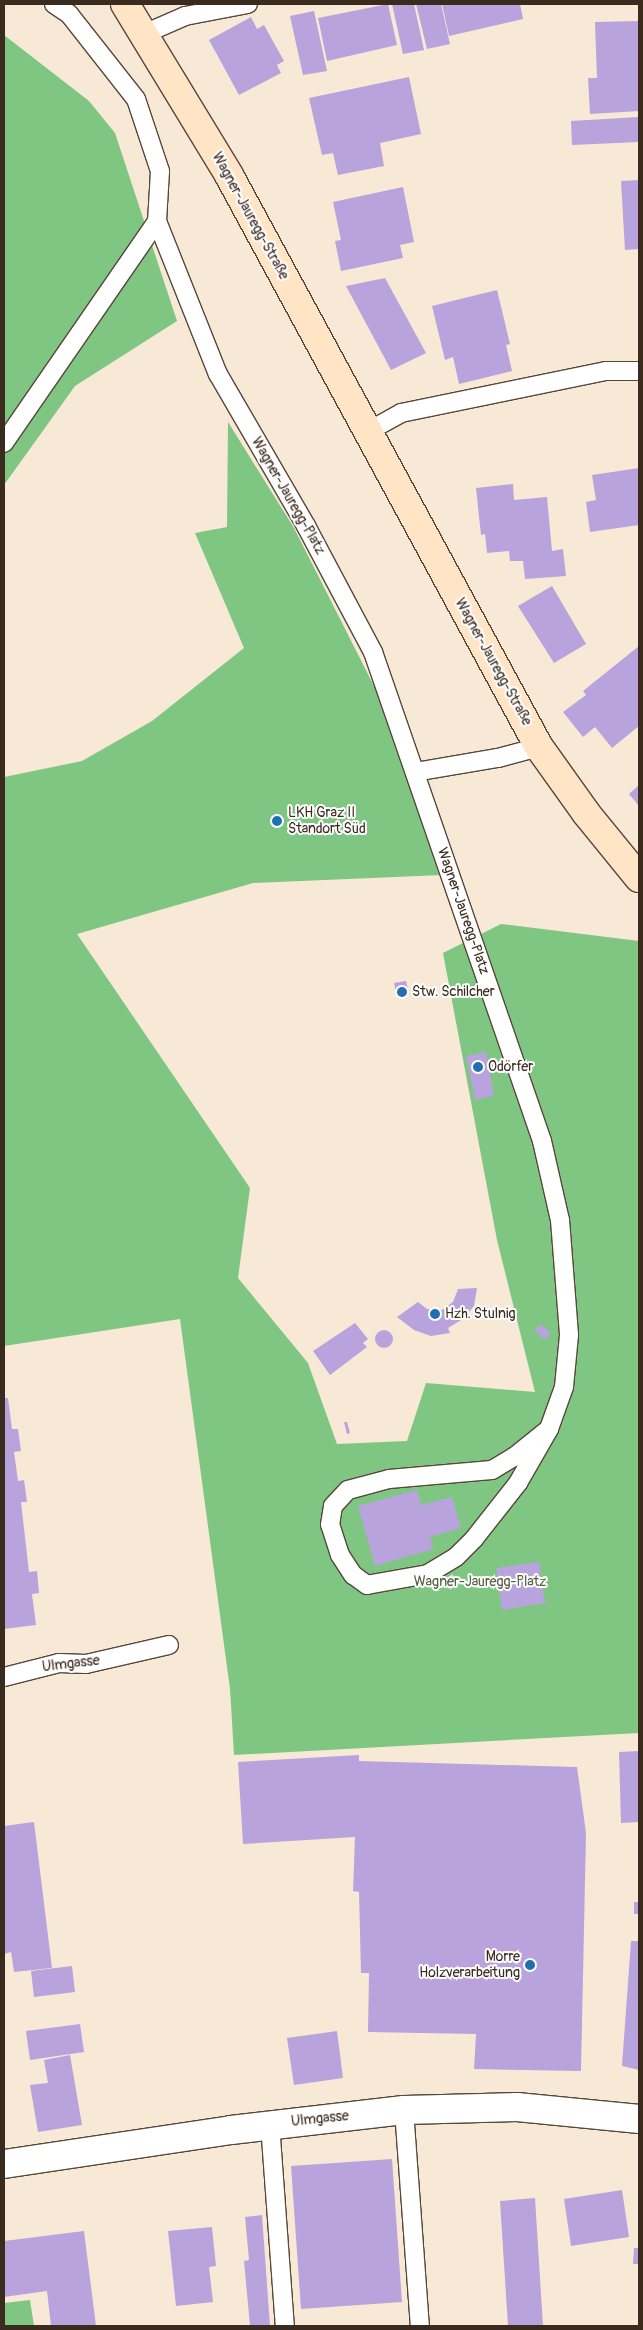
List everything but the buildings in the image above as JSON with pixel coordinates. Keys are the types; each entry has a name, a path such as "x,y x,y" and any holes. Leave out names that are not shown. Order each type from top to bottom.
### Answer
{"main road":[{"name":"Wagner-Jauregg-Straße","path":"125,4 230,177 539,746 586,813 637,872"}],"street":[{"name":"Ulmgasse","path":"4,2164 270,2124 404,2110 517,2107 639,2119"}],"lane":[{"name":"Wagner-Jauregg-Platz","path":"54,4 69,14 136,99 160,171 157,221 218,374 306,526 373,652 542,1141 560,1220 568,1335 564,1387 550,1430 518,1484 474,1539 456,1557 428,1574 367,1585 353,1575 340,1555 330,1525 333,1506 348,1490 389,1479 492,1470 514,1457 550,1430"},
{"path":"144,34 185,16 248,4"},
{"path":"4,443 157,221"},
{"path":"367,432 401,413 606,371 639,371"},
{"path":"416,772 498,758 539,746"},
{"name":"Ulmgasse","path":"4,1677 52,1664 86,1664 169,1645"},
{"path":"404,2110 420,2326"},
{"path":"270,2124 285,2326"}],"green space":[{"path":"4,35 89,101 115,133 177,321 75,386 4,485"},
{"name":"Wagner-Jauregg-Platz","path":"228,422 294,528 375,688 442,875 253,883 77,934 250,1188 238,1278 308,1363 337,1444 407,1441 426,1383 535,1392 497,1240 443,953 501,924 639,941 639,1733 234,1755 230,1689 180,1319 4,1346 4,777 82,761 152,721 244,648 195,533 227,527"},
{"path":"30,2300 34,2326 4,2326 4,2303"}],"place":[{"name":"LKH Graz II Standort Süd","path":"277,821"},
{"name":"Stw. Schilcher","path":"402,992"},
{"name":"Odörfer","path":"478,1067"},
{"name":"Hzh. Stulnig","path":"435,1314"},
{"name":"Morre Holzverarbeitung","path":"530,1965"}]}
